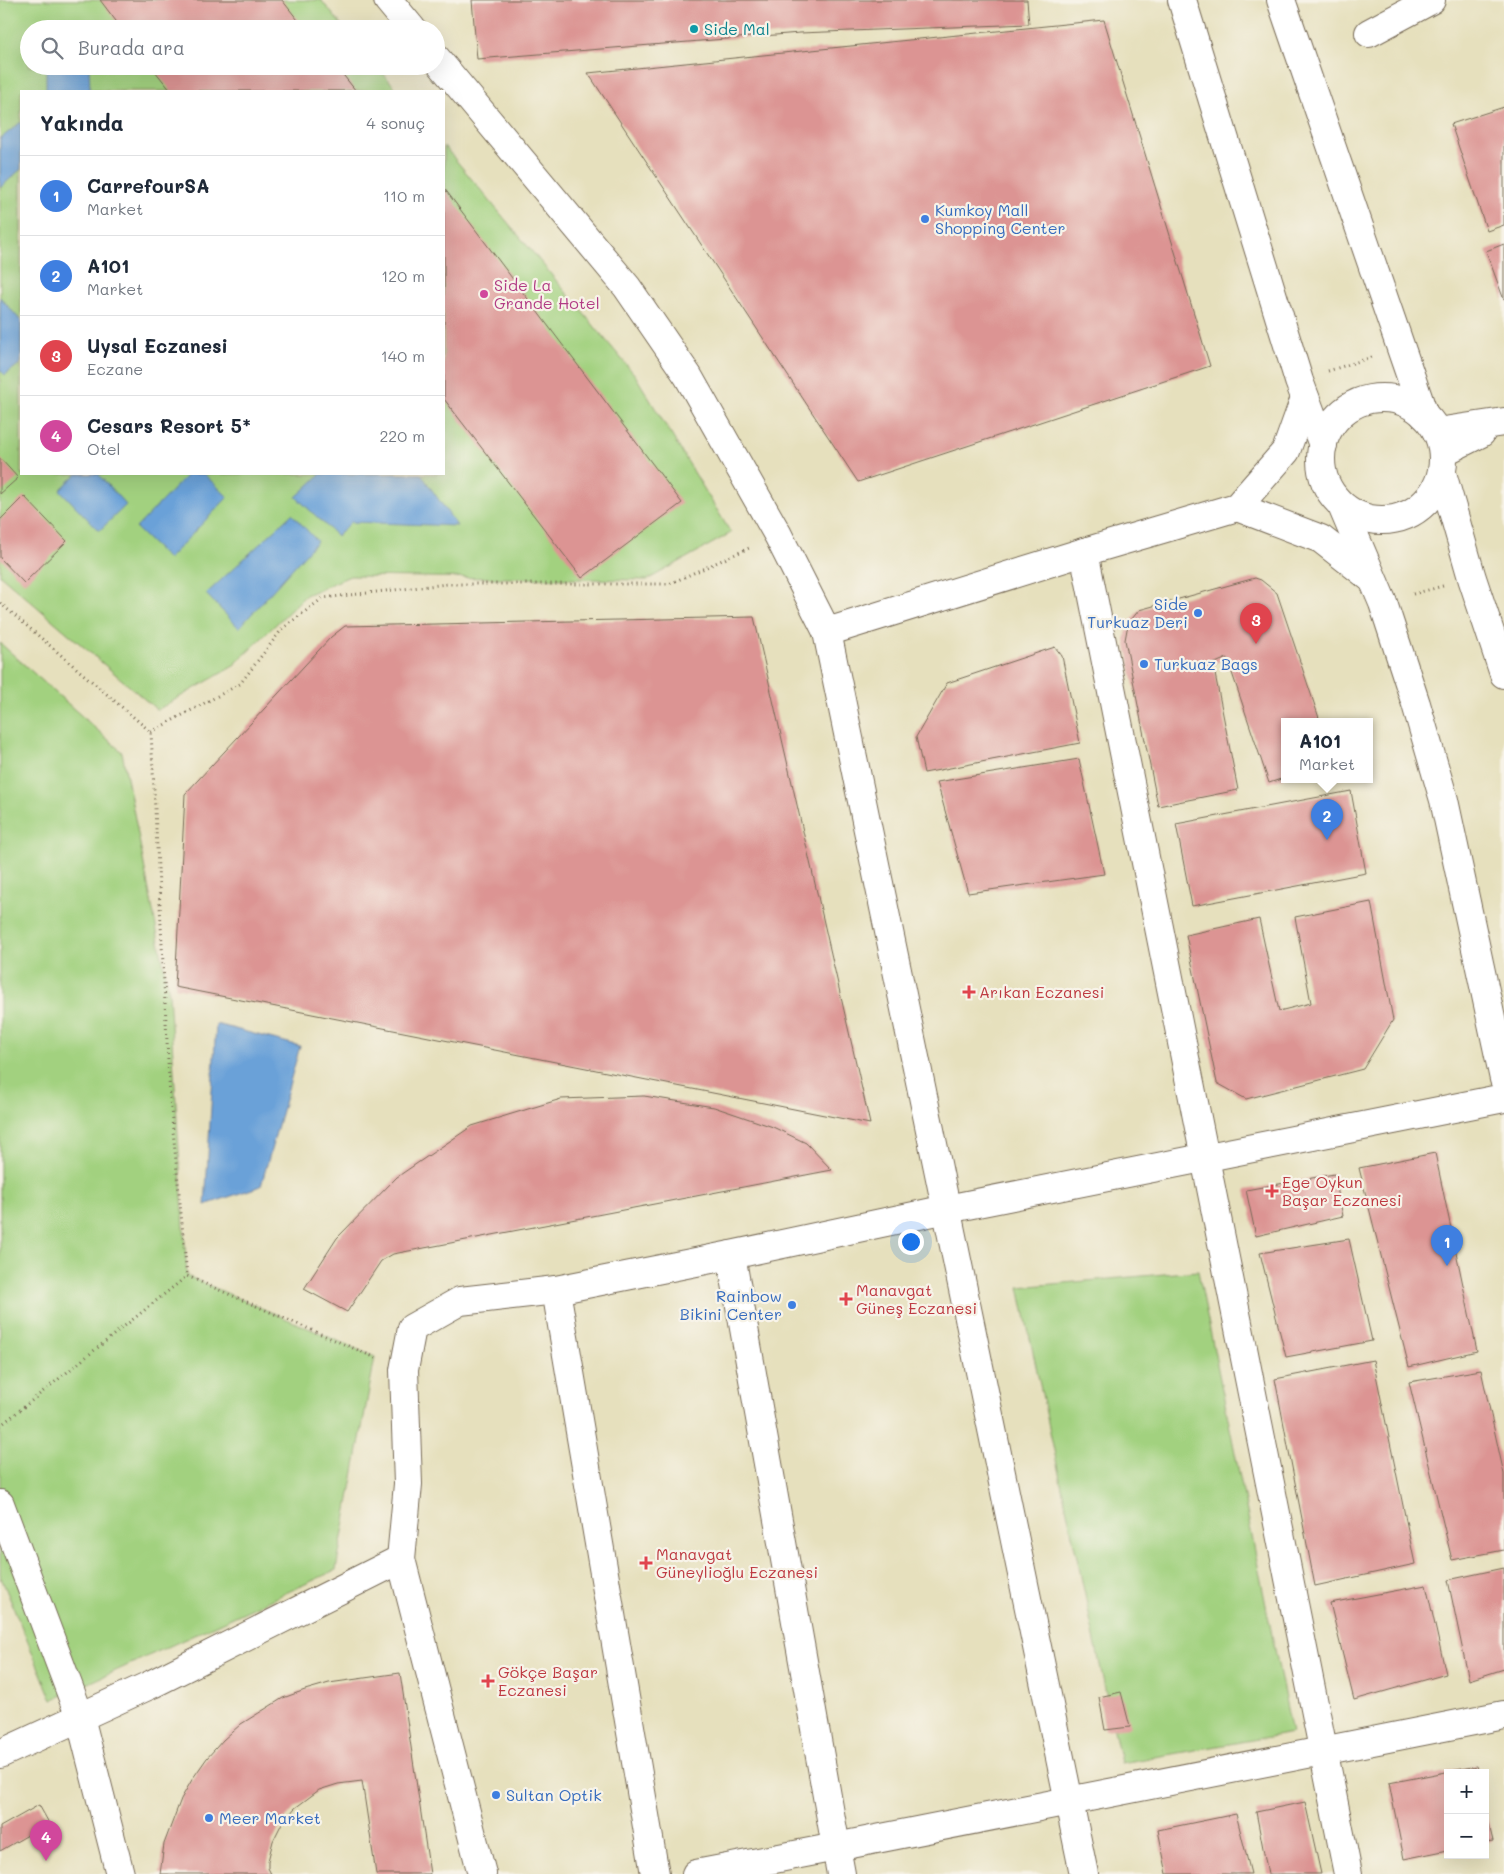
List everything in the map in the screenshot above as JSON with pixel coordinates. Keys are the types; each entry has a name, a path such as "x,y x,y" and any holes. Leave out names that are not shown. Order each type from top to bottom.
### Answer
{"street":[{"path":"388,0 405,20"},
{"path":"1182,0 1302,390 1322,445"},
{"path":"1281,0 1401,348 1437,443 1472,578 1504,674"},
{"path":"1369,33 1431,0"},
{"path":"445,69 627,287 688,376 778,535 826,632 1084,1874"},
{"path":"826,632 1236,507 1286,450 1302,390"},
{"path":"1389,398 1408,404 1437,443 1434,492 1420,508 1401,518 1380,521 1360,517 1342,506 1329,491 1319,466 1325,434 1336,418 1351,406 1370,399 1389,398"},
{"path":"1437,443 1503,422"},
{"path":"1342,506 1377,591 1416,704 1444,800 1504,1079"},
{"path":"1236,507 1321,538 1377,591"},
{"path":"1084,552 1348,1874"},
{"path":"482,1874 402,1559 408,1484 404,1370 412,1328 460,1301 556,1290 947,1209 1504,1098"},
{"path":"731,1255 841,1874"},
{"path":"556,1290 655,1874"},
{"path":"0,1504 80,1717 120,1874"},
{"path":"0,1754 152,1684 402,1559"},
{"path":"696,1874 1504,1715"}],"path":[{"path":"1302,390 1401,348"},
{"path":"151,732 240,684 282,628 323,598 447,584 669,584 778,535"},
{"path":"1377,591 1472,578"},
{"path":"0,602 151,732 170,1099 187,1276"},
{"path":"187,1276 404,1370"},
{"path":"0,1426 187,1276"}],"green space":[{"path":"0,0 321,0 338,20 20,20 20,75 385,75 397,90 20,90 20,475 445,475 445,147 635,375 731,533 647,580 350,576 306,595 232,667 157,710 0,575"},
{"path":"0,643 122,752 169,993 187,1276 375,1357 336,1570 52,1700 0,1575"},
{"path":"1198,1271 1292,1733 1121,1763 1019,1287"}],"water":[{"path":"46,75 89,75 90,90 46,90"},
{"path":"20,123 20,170 0,188 0,139"},
{"path":"0,297 20,320 20,364 5,375 0,370"},
{"path":"76,475 99,475 126,505 99,531 60,490"},
{"path":"187,475 205,475 228,497 168,559 136,528"},
{"path":"320,475 422,475 457,526 351,522 337,536 296,497"},
{"path":"292,514 317,541 239,628 206,594"},
{"path":"216,1024 300,1046 261,1186 205,1205"}],"building":[{"path":"100,0 282,0 298,20 115,20"},
{"name":"Side Mal","path":"472,0 1027,0 1029,24 800,33 477,59"},
{"name":"Kumkoy Mall Shopping Center","path":"1104,20 1210,366 858,482 588,73"},
{"path":"158,75 343,75 355,90 170,90"},
{"path":"1504,107 1504,225 1487,231 1451,124"},
{"name":"Side La Grande Hotel","path":"445,189 682,503 582,578 445,400"},
{"path":"1504,244 1504,300 1486,251"},
{"path":"0,458 18,478 0,494"},
{"path":"24,496 67,541 24,583 0,558 0,520"},
{"path":"1255,578 1261,580 1277,593 1319,718 1281,718 1281,779 1269,783 1227,658 1213,664 1238,790 1158,806 1125,640 1128,624 1139,610"},
{"path":"754,617 870,1124 175,987 185,794 331,637 345,626"},
{"path":"1055,647 1062,656 1080,743 924,773 916,737 947,683"},
{"path":"1079,759 1104,874 968,893 937,782"},
{"path":"1351,791 1366,873 1192,906 1176,824"},
{"path":"1371,902 1393,1020 1363,1069 1246,1099 1217,1083 1186,935 1259,919 1279,1011 1311,1003 1295,917"},
{"path":"644,1096 714,1107 773,1127 806,1143 832,1170 393,1254 381,1261 347,1312 304,1289 337,1238 397,1177 472,1126 561,1099"},
{"path":"1435,1153 1477,1351 1409,1367 1359,1168"},
{"path":"1334,1174 1343,1216 1256,1236 1246,1190"},
{"path":"1349,1239 1372,1341 1286,1357 1260,1253"},
{"path":"1373,1360 1415,1564 1315,1586 1275,1379"},
{"path":"1481,1370 1504,1474 1504,1550 1452,1560 1409,1382"},
{"path":"1504,1568 1504,1669 1469,1680 1448,1580"},
{"path":"1426,1585 1446,1674 1354,1700 1330,1603"},
{"path":"400,1673 430,1874 376,1874 362,1781 338,1784 319,1790 295,1808 282,1823 273,1841 268,1861 268,1868 271,1874 160,1874 164,1844 181,1799 207,1758 241,1724 283,1698 305,1690 329,1683"},
{"path":"1121,1692 1130,1727 1105,1730 1099,1697"},
{"path":"1477,1766 1478,1769 1461,1769"},
{"path":"1444,1772 1444,1851 1404,1859 1389,1783"},
{"path":"1305,1802 1321,1874 1268,1874 1256,1812"},
{"path":"39,1805 49,1823 0,1851 0,1827"},
{"path":"1236,1814 1251,1874 1167,1874 1158,1830"},
{"path":"1489,1825 1493,1841 1489,1842"}],"place":[{"name":"Side Mal","path":"694,29"},
{"name":"Kumkoy Mall Shopping Center","path":"925,219"},
{"name":"Side La Grande Hotel","path":"484,294"},
{"name":"Side Turkuaz Deri","path":"1198,613"},
{"name":"Uysal Eczanesi","path":"1256,644"},
{"name":"Turkuaz Bags","path":"1144,664"},
{"name":"A101","path":"1327,840"},
{"name":"Arıkan Eczanesi","path":"969,992"},
{"name":"Ege Oykun Başar Eczanesi","path":"1272,1191"},
{"name":"CarrefourSA","path":"1447,1266"},
{"name":"Manavgat Güneş Eczanesi","path":"846,1299"},
{"name":"Rainbow Bikini Center","path":"792,1305"},
{"name":"Manavgat Güneylioğlu Eczanesi","path":"646,1563"},
{"name":"Gökçe Başar Eczanesi","path":"488,1681"},
{"name":"Sultan Optik","path":"496,1795"},
{"name":"Meer Market","path":"209,1818"},
{"name":"Cesars Resort 5*","path":"46,1861"}]}
